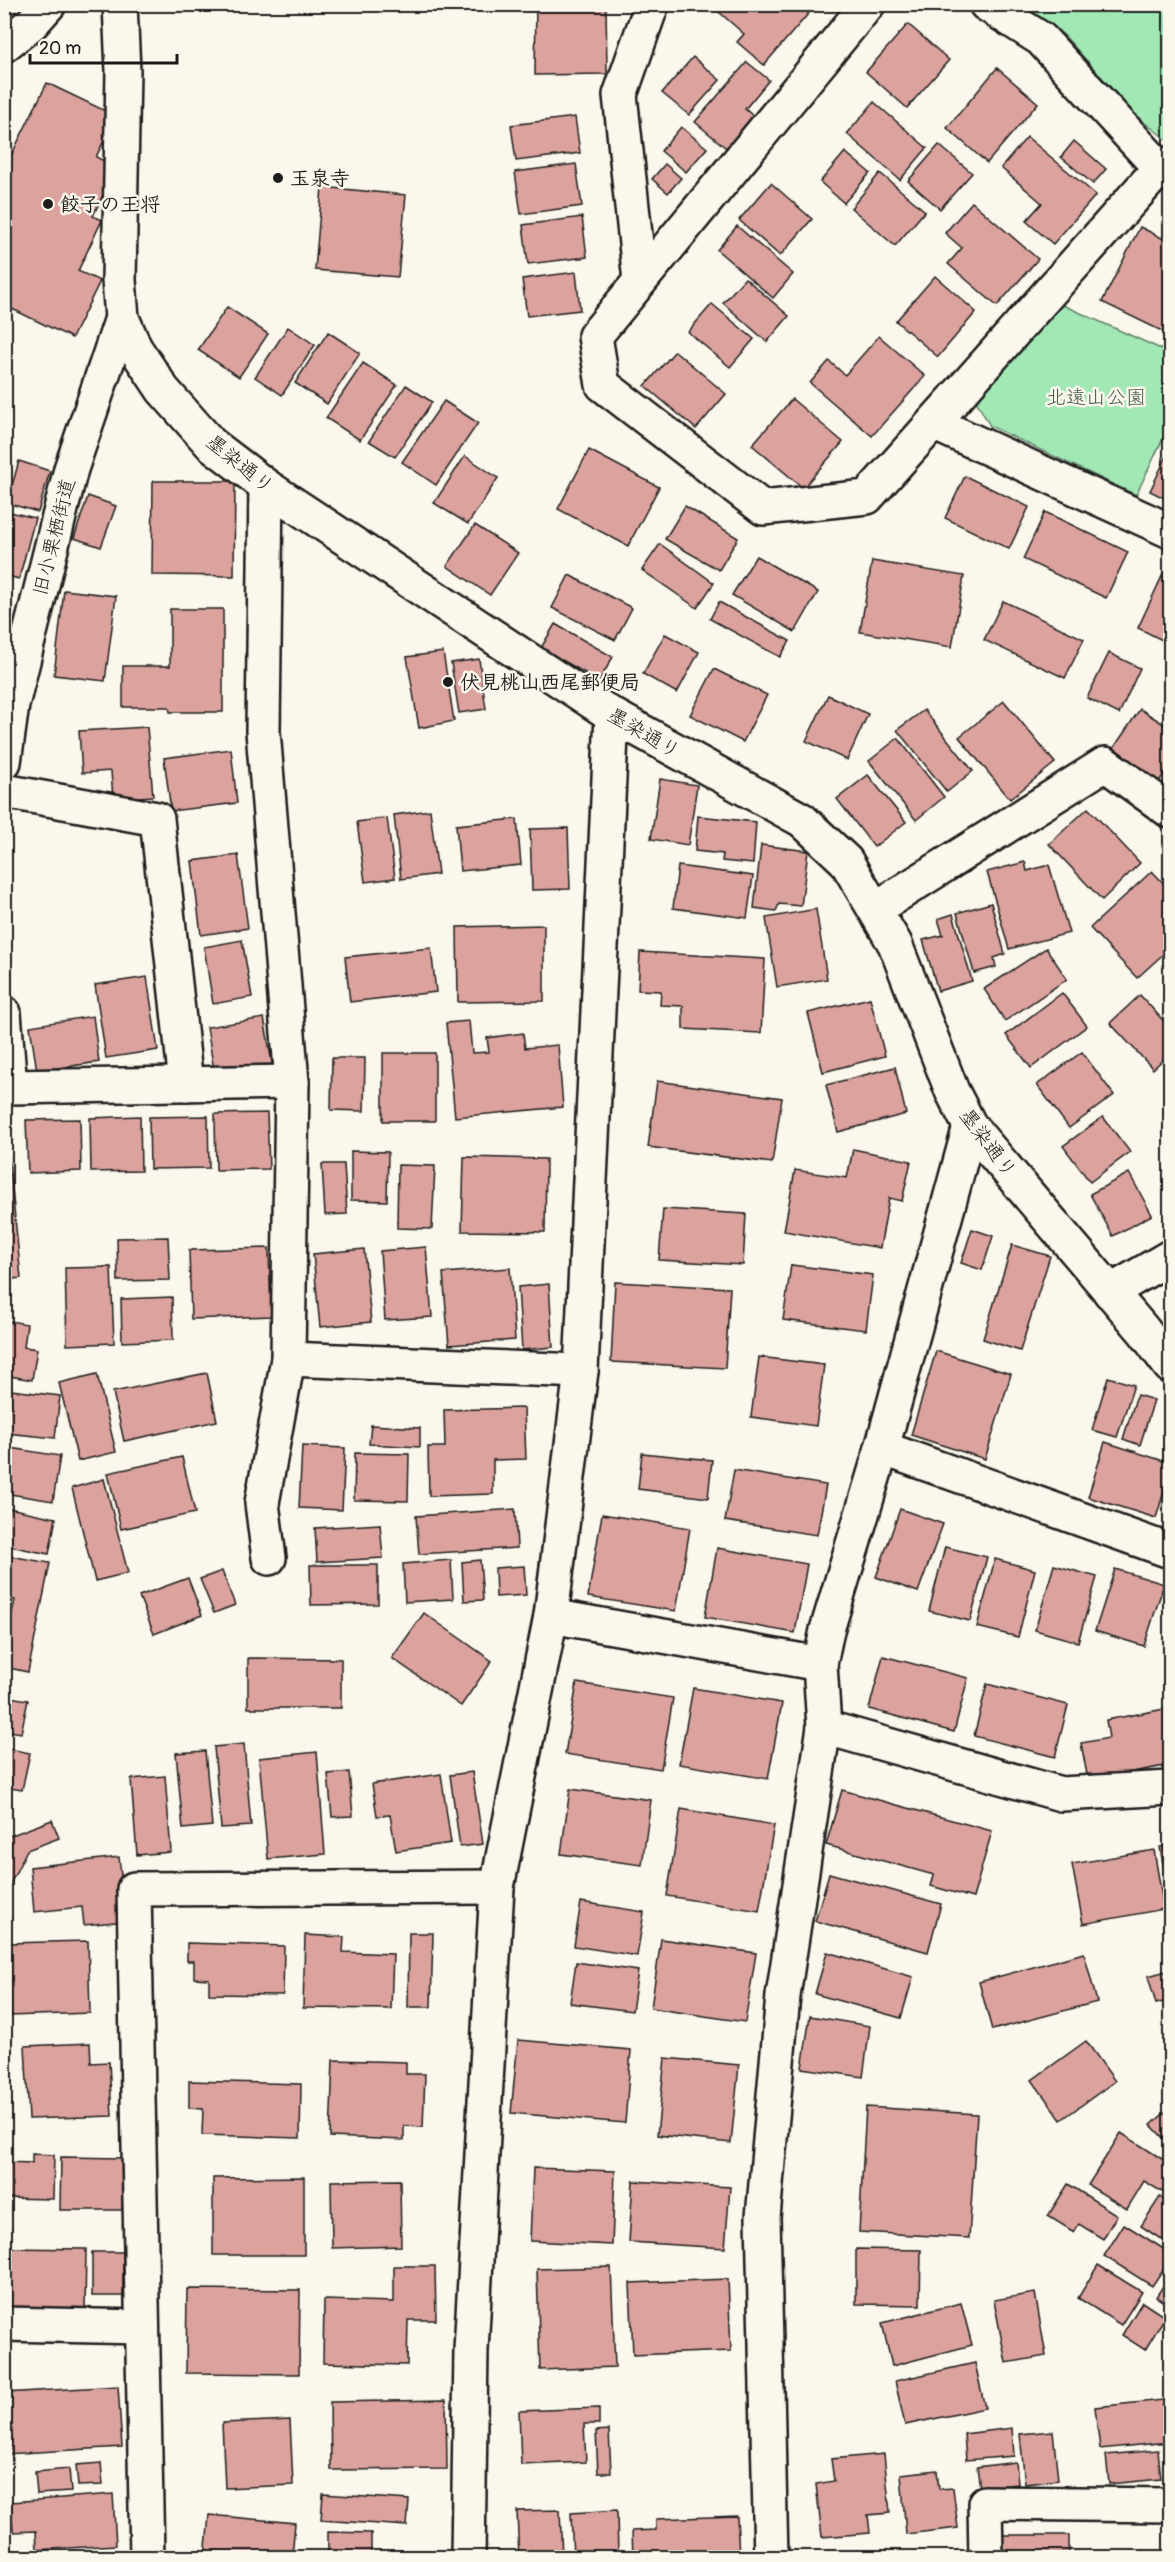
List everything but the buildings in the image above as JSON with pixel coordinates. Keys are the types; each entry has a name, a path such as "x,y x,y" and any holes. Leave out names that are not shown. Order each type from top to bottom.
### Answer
{"street":[{"path":"4,45 33,23 49,4"},
{"name":"墨染通り","path":"120,4 123,71 119,280 122,318 135,348 163,390 212,444 266,486 612,715 802,820 846,861 895,944 952,1091 970,1126 1170,1366"},
{"path":"640,281 620,95 652,4"},
{"path":"868,4 595,336 603,385 764,508 867,497 1165,171 1041,39 986,4"},
{"name":"旧小栗栖街道","path":"4,762 12,705 71,470 122,318"},
{"path":"933,423 1170,531"},
{"path":"266,486 263,731 292,1082 288,1359 262,1503 269,1558"},
{"path":"468,2558 471,2350 497,1887 551,1616 581,1371 612,715"},
{"path":"875,909 1105,764 1170,811"},
{"path":"4,791 157,819 186,1084"},
{"path":"4,1013 10,1087 292,1082"},
{"path":"771,2558 764,2217 783,1996 824,1726 820,1664 827,1630 882,1448 970,1126"},
{"path":"1110,1292 1170,1257"},
{"path":"288,1359 581,1371"},
{"path":"882,1448 1170,1551"},
{"path":"551,1616 820,1664"},
{"path":"824,1726 1061,1794 1170,1788"},
{"path":"147,2558 134,1889 497,1887"},
{"path":"4,2324 142,2327"},
{"path":"986,2558 985,2503 1170,2505"}],"green space":[{"path":"1021,5 1170,5 1170,142 1136,116 1064,35"},
{"name":"北遠山公園","path":"1056,302 1170,353 1170,424 1136,495 990,426 974,397"}],"place":[{"name":"玉泉寺","path":"278,178"},
{"name":"餃子の王将","path":"48,204"},
{"name":"伏見桃山西尾郵便局","path":"448,682"}]}
